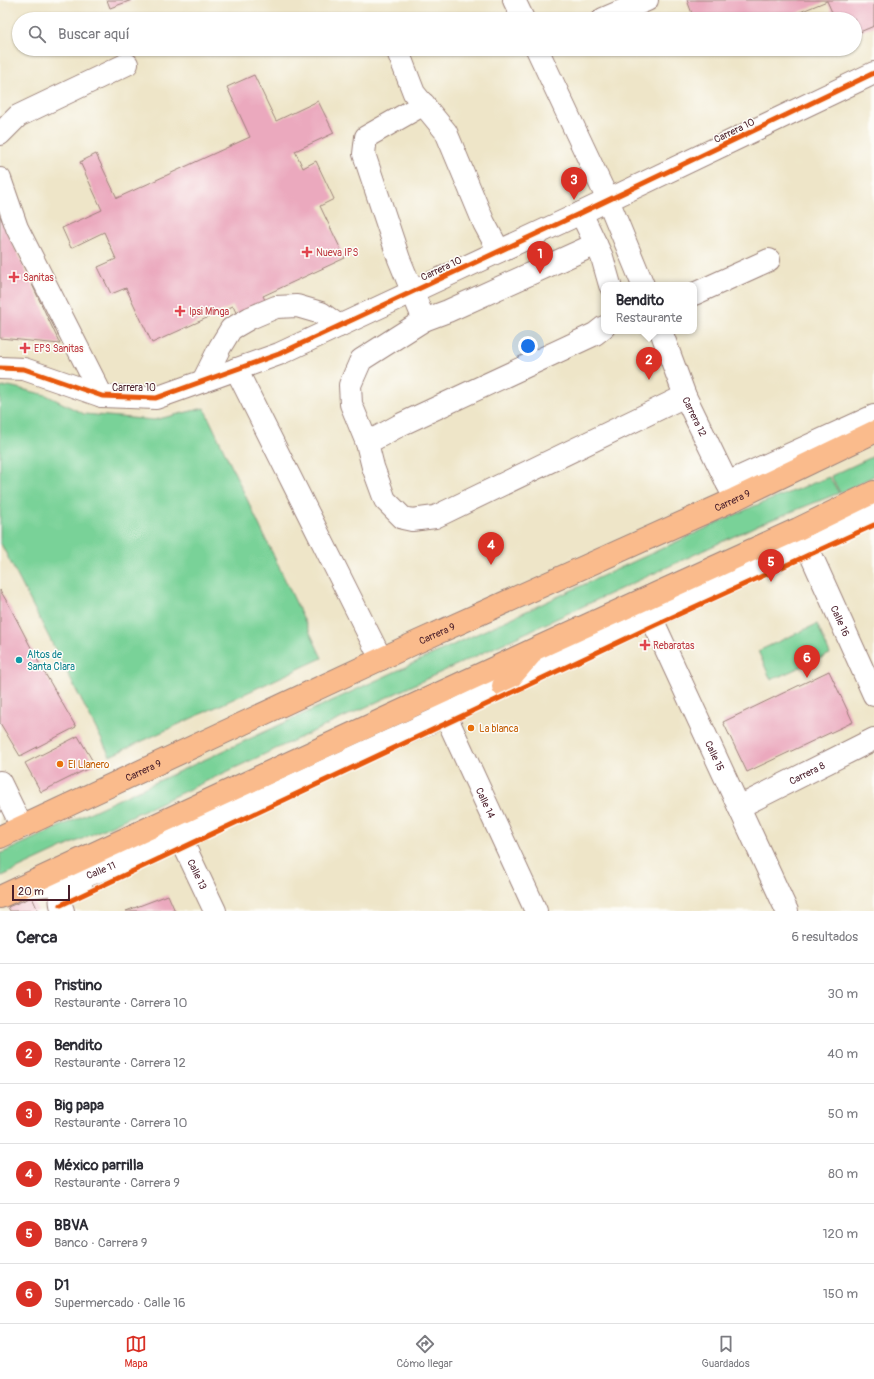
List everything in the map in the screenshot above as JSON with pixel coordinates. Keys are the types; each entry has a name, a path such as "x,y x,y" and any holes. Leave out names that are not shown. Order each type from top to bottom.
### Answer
{"main road":[{"name":"Carrera 9","path":"0,837 381,659 731,491 874,432"},
{"path":"0,897 535,649 647,608 798,529 874,492"},
{"path":"503,686 535,649"}],"street":[{"path":"514,0 520,12"},
{"path":"619,12 647,0"},
{"path":"400,56 414,93 446,132 484,223 499,251"},
{"path":"540,56 608,200 642,282"},
{"path":"0,134 18,116 127,64"},
{"name":"Carrera 10","path":"0,368 24,369 102,396 156,398 279,354 581,213 874,73"},
{"path":"424,104 366,137 364,154 397,252 424,320"},
{"path":"0,179 17,228 102,396"},
{"path":"581,213 602,257 609,282"},
{"path":"596,244 455,308 424,320 362,360 350,385 351,404 367,442 372,467 386,500 403,518 412,520 435,517 685,396"},
{"path":"697,293 769,260"},
{"path":"204,381 220,347 231,329 250,318 276,307 297,306 321,313 339,326"},
{"path":"367,442 402,424 595,334 601,329"},
{"name":"Carrera 12","path":"662,334 685,396 731,491"},
{"path":"236,369 381,659"},
{"path":"731,491 874,416"},
{"path":"120,862 180,837 446,715 647,608 807,546 874,515"},
{"name":"Calle 16","path":"807,546 874,695"},
{"name":"Calle 15","path":"647,608 787,911"},
{"name":"Calle 14","path":"436,695 531,909"},
{"name":"Carrera 8","path":"739,807 874,739"},
{"path":"0,782 22,827"},
{"name":"Calle 13","path":"180,837 215,911"},
{"name":"Calle 11","path":"20,887 55,884 88,875 120,862"},
{"name":"Calle 11","path":"63,911 60,896 64,890 120,862"}],"green space":[{"path":"9,386 46,395 84,414 154,420 204,408 322,658 110,756 0,542 0,388"},
{"path":"874,456 874,476 840,493 831,476"},
{"path":"829,477 839,493 758,525 0,877 0,854 752,507"},
{"path":"817,624 830,654 771,680 758,651"}],"building":[{"path":"107,0 132,0 110,8"},
{"path":"687,0 874,0 874,26 862,31 862,12 832,12 827,1 800,12 691,12"},
{"name":"Nueva IPS","path":"254,75 276,121 318,101 334,133 295,151 303,168 316,161 334,199 320,206 345,258 263,296 268,306 239,319 233,306 152,343 126,288 111,294 98,267 116,259 104,232 71,248 62,228 102,210 80,162 96,154 117,198 250,137 227,87"},
{"name":"Sanitas","path":"0,216 60,344 0,338"},
{"path":"0,590 39,663 76,727 20,756 0,723"},
{"path":"829,671 853,722 747,772 723,722"},
{"name":"El Llanero","path":"78,736 95,765 41,792 25,763"},
{"path":"168,895 175,911 126,911"},
{"path":"32,897 38,911 10,911 8,907"}],"cycle path":[{"path":"0,368 24,369 102,396 156,398 279,354 581,213 874,73"},
{"path":"61,905 655,625 874,525"}],"place":[{"name":"Big papa","path":"574,200"},
{"name":"Nueva IPS","path":"307,252"},
{"name":"Pristino","path":"540,274"},
{"name":"Sanitas","path":"14,277"},
{"name":"Ipsi Minga","path":"180,311"},
{"name":"EPS Sanitas","path":"25,348"},
{"name":"Bendito","path":"649,380"},
{"name":"México parrilla","path":"491,565"},
{"name":"BBVA","path":"771,582"},
{"name":"Rebaratas","path":"645,645"},
{"name":"Altos de Santa Clara","path":"19,660"},
{"name":"D1","path":"807,678"},
{"name":"La blanca","path":"471,728"},
{"name":"El Llanero","path":"60,764"}]}
